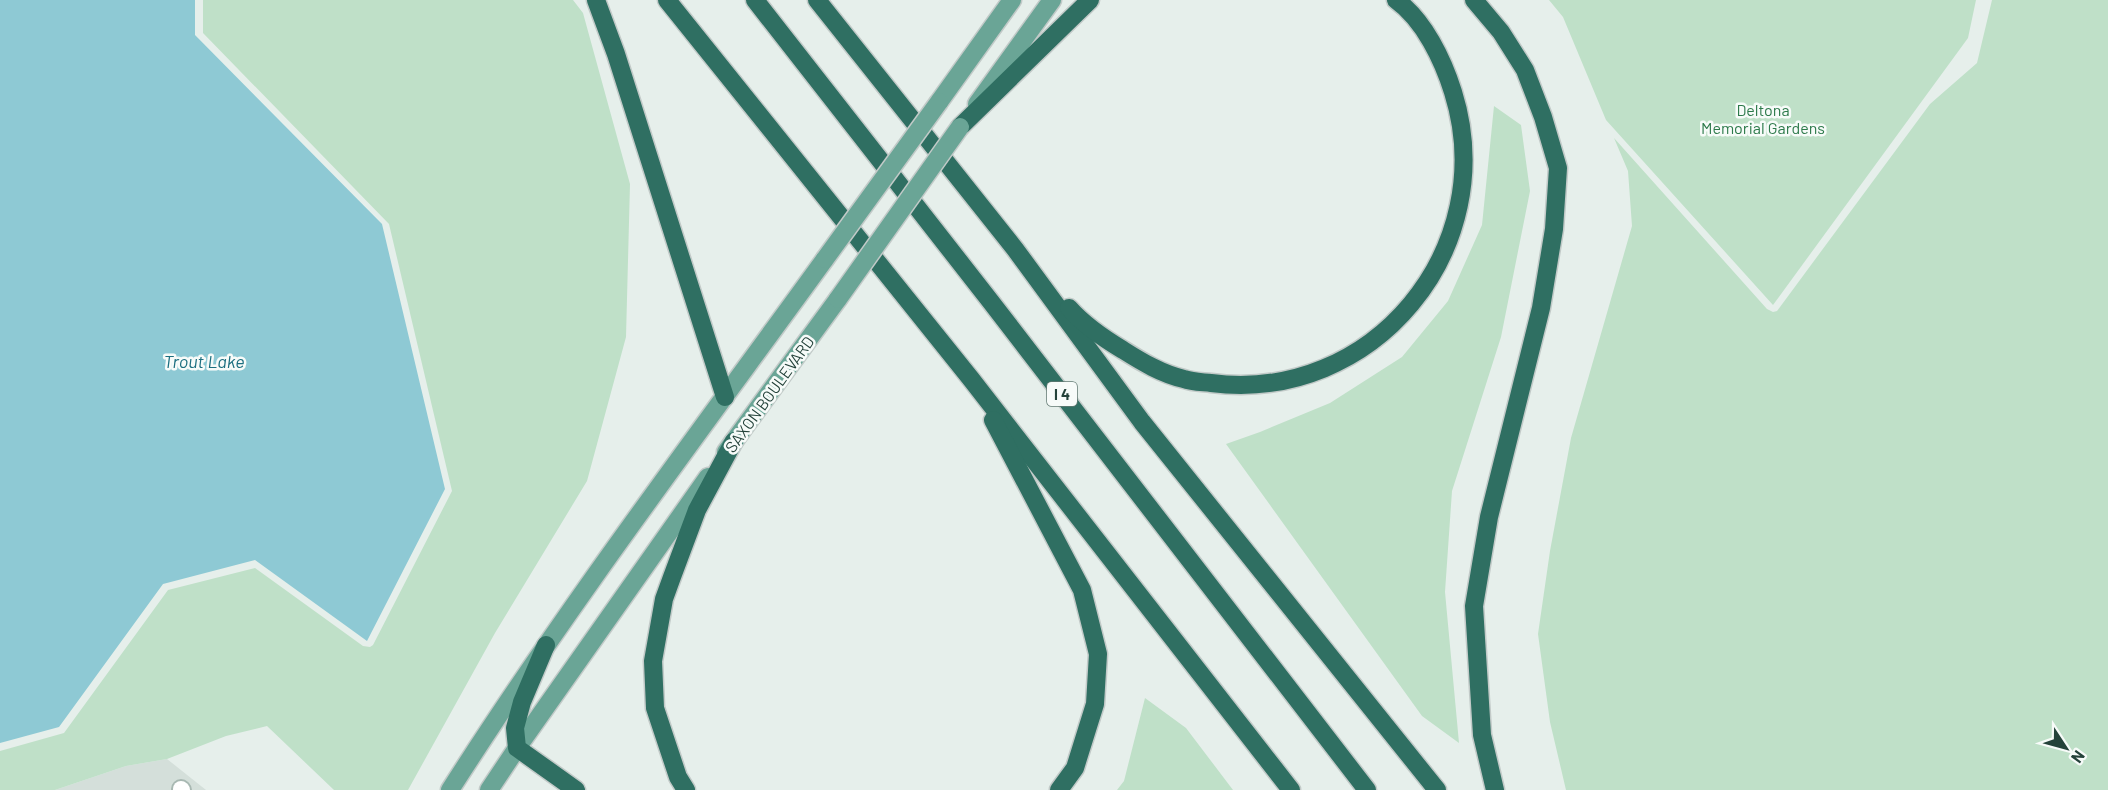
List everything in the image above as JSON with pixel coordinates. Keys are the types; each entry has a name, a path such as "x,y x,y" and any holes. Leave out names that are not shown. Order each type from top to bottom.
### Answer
{"highway":[{"path":"596,0 616,54 725,398"},
{"path":"667,0 971,379 1291,790"},
{"name":"I 4","path":"755,0 1367,790"},
{"path":"817,0 1015,249 1142,422 1437,790"},
{"path":"960,127 1090,0"},
{"path":"1015,249 1078,319 1104,339 1149,365 1184,380 1251,386 1281,382 1312,374 1367,346 1390,327 1414,301 1432,274 1446,247 1462,188 1461,134 1456,100 1448,76 1423,30 1403,5 1396,0"},
{"path":"1474,0 1501,32 1525,70 1543,117 1558,168 1554,229 1541,308 1489,517 1474,606 1482,735 1495,790"},
{"path":"971,379 1082,590 1098,654 1095,704 1075,768 1059,790"},
{"path":"686,790 678,777 655,708 653,661 664,599 672,577 697,510 734,441"},
{"path":"546,645 520,710 515,728 517,748 576,790"}],"main road":[{"name":"SAXON BOULEVARD","path":"450,790 546,645 623,536 1012,0"},
{"name":"SAXON BOULEVARD","path":"489,790 734,441 1052,0"}],"shaded area":[{"path":"167,759 206,790 55,790 126,766"}],"green space":[{"path":"203,0 573,0 583,13 630,184 626,337 587,481 495,633 408,790 334,790 267,726 226,736 167,759 126,766 55,790 0,790 0,751 64,733 168,590 255,568 363,646 370,647 452,491 389,224 203,33"},
{"name":"Deltona Memorial Gardens","path":"1549,0 1976,0 1968,38 1773,305 1606,120 1563,17"},
{"path":"1992,0 2108,0 2108,790 1566,790 1550,722 1538,634 1550,551 1571,438 1632,226 1628,171 1614,138 1767,309 1777,311 1930,104 1977,63"},
{"path":"1494,106 1521,125 1530,191 1501,337 1452,491 1445,592 1459,743 1422,716 1226,444 1330,403 1402,357 1448,301 1482,225"},
{"path":"1145,698 1186,728 1233,790 1117,790 1124,781"}],"water":[{"name":"Trout Lake","path":"0,0 195,0 195,35 382,224 445,489 367,641 255,560 163,584 59,727 0,743"}]}
